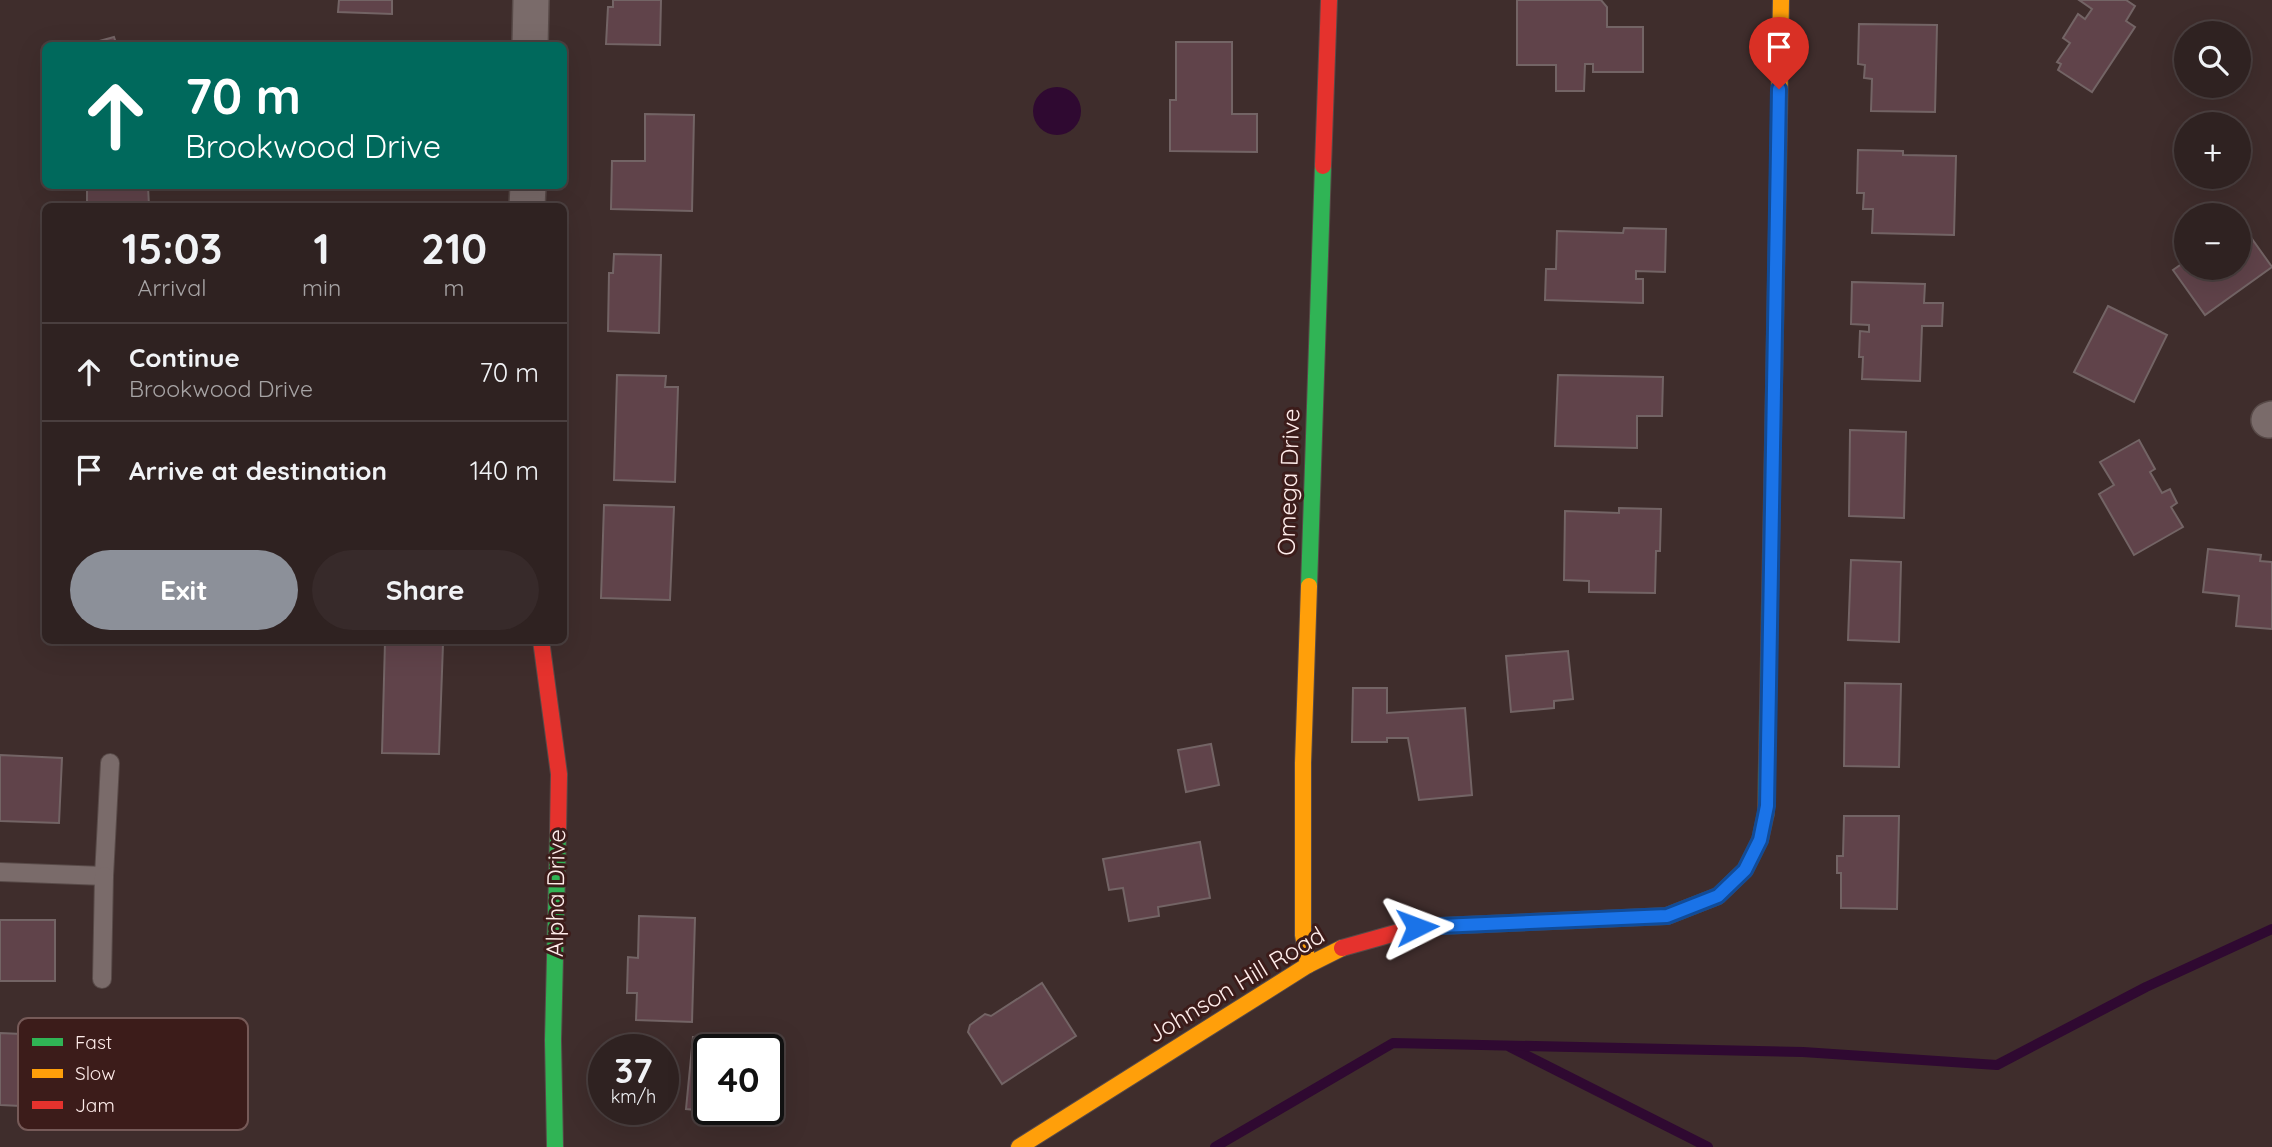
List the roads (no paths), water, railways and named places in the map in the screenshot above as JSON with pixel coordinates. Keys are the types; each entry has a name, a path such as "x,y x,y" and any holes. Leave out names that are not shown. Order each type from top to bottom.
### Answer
{"street":[{"path":"530,42 531,0"},
{"name":"Omega Drive","path":"1308,965 1303,935 1303,763 1329,0"},
{"name":"Johnson Hill Road","path":"1019,1147 1308,965 1346,946 1417,927 1667,916 1718,896 1745,870 1760,840 1767,806 1781,0"},
{"name":"Alpha Drive","path":"542,644 559,774 553,1040 555,1147"}],"lane":[{"path":"102,979 110,763"},
{"path":"0,872 104,876"}],"waterway":[{"path":"1215,1147 1393,1043 1803,1052 1997,1065 2146,987 2272,929"},
{"path":"1510,1047 1708,1147"}]}
